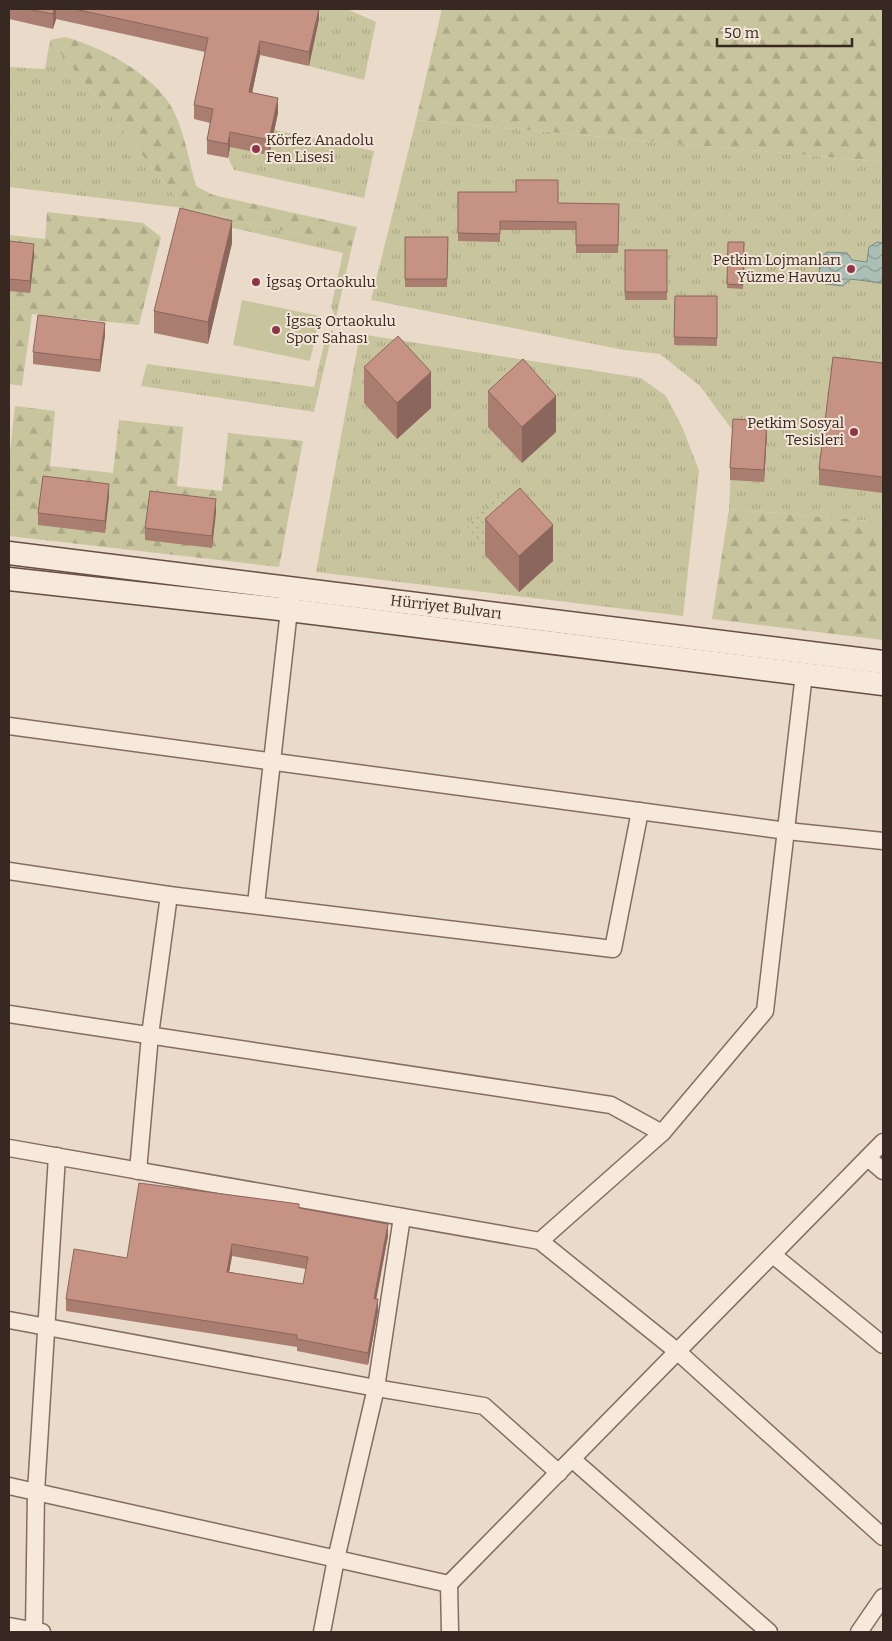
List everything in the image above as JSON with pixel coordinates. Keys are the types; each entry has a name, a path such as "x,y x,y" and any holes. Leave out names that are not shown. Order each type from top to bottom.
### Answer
{"main road":[{"name":"Hürriyet Bulvarı","path":"9,553 883,662"},
{"name":"Hürriyet Bulvarı","path":"9,579 289,610 883,684"}],"street":[{"path":"256,904 291,588"},
{"path":"540,1241 662,1133 765,1012 804,674"},
{"path":"9,726 787,832 883,841"},
{"path":"9,870 170,895 613,949 640,811"},
{"path":"138,1171 150,1035 170,895"},
{"path":"9,1014 611,1106 662,1133"},
{"path":"450,1632 449,1584 883,1142"},
{"path":"9,1148 540,1241 678,1352 883,1537"},
{"path":"9,1626 37,1632 36,1492 56,1156"},
{"path":"868,1158 883,1171"},
{"path":"322,1632 336,1559 376,1388 402,1217"},
{"path":"773,1255 883,1345"},
{"path":"9,1320 376,1388 484,1406 559,1473"},
{"path":"572,1459 769,1632"},
{"path":"9,1486 449,1584"},
{"path":"859,1632 883,1597"}],"green space":[{"path":"271,9 347,9 376,22 364,80 309,66 319,19"},
{"path":"442,9 883,9 883,162 416,120"},
{"path":"65,37 111,55 127,64 155,86 174,112 181,129 196,186 213,195 357,227 352,246 185,208 50,40"},
{"path":"50,40 185,208 352,246 336,318 331,307 343,253 194,219 180,230 184,208 9,187 9,67 45,69"},
{"path":"416,120 883,162 883,522 729,509 733,431 700,386 660,354 624,350 371,300"},
{"path":"274,130 374,151 364,198 234,170 228,158 230,147"},
{"path":"47,212 143,223 161,237 139,325 32,314 22,386 9,384 9,235 45,239"},
{"name":"İgsaş Ortaokulu Spor Sahası","path":"242,300 320,316 310,361 233,345"},
{"path":"333,330 314,412 141,386 147,364 314,387 326,335"},
{"path":"360,334 641,378 666,396 683,429 699,471 683,616 316,572"},
{"path":"15,406 55,411 50,466 113,473 119,420 183,427 177,486 222,491 228,433 303,441 279,567 9,536 9,460"},
{"path":"502,493 520,512 483,545 466,526"},
{"path":"729,509 883,522 883,640 712,619"}],"water":[{"name":"Petkim Lojmanları Yüzme Havuzu","path":"877,242 883,243 883,283 850,279 843,286 825,284 819,276 820,258 827,252 847,253 852,260 867,262 869,247"}],"building":[{"path":"27,9 54,9 53,14"},
{"name":"Körfez Anadolu Fen Lisesi","path":"74,9 319,9 309,52 260,41 249,92 278,98 269,140 230,132 228,144 207,140 213,109 194,105 208,38"},
{"path":"516,180 558,180 558,203 619,204 618,245 576,245 576,222 500,221 500,234 458,233 458,192 516,192"},
{"name":"İgsaş Ortaokulu","path":"180,208 232,221 208,322 154,311"},
{"path":"405,237 448,237 447,279 405,279"},
{"path":"9,241 34,244 30,281 9,279"},
{"path":"728,242 744,242 743,285 727,284"},
{"path":"625,250 667,250 667,292 625,292"},
{"path":"675,296 717,296 717,338 674,337"},
{"path":"38,315 105,323 100,360 33,352"},
{"path":"398,336 431,372 397,403 364,367"},
{"name":"Petkim Sosyal Tesisleri","path":"833,357 883,363 883,477 819,469"},
{"path":"523,359 556,396 522,427 488,391"},
{"path":"733,419 767,421 764,470 730,468"},
{"path":"43,476 109,484 105,521 38,513"},
{"path":"520,488 553,525 519,556 485,519"},
{"path":"150,491 216,499 212,536 145,528"},
{"path":"139,1183 299,1204 299,1208 388,1224 374,1299 378,1299 368,1353 297,1339 297,1335 66,1299 74,1249 127,1258","holes":["232,1244 308,1257 303,1284 227,1272"]}],"place":[{"name":"Körfez Anadolu Fen Lisesi","path":"256,149"},
{"name":"Petkim Lojmanları Yüzme Havuzu","path":"851,269"},
{"name":"İgsaş Ortaokulu","path":"256,282"},
{"name":"İgsaş Ortaokulu Spor Sahası","path":"276,330"},
{"name":"Petkim Sosyal Tesisleri","path":"854,432"}]}
